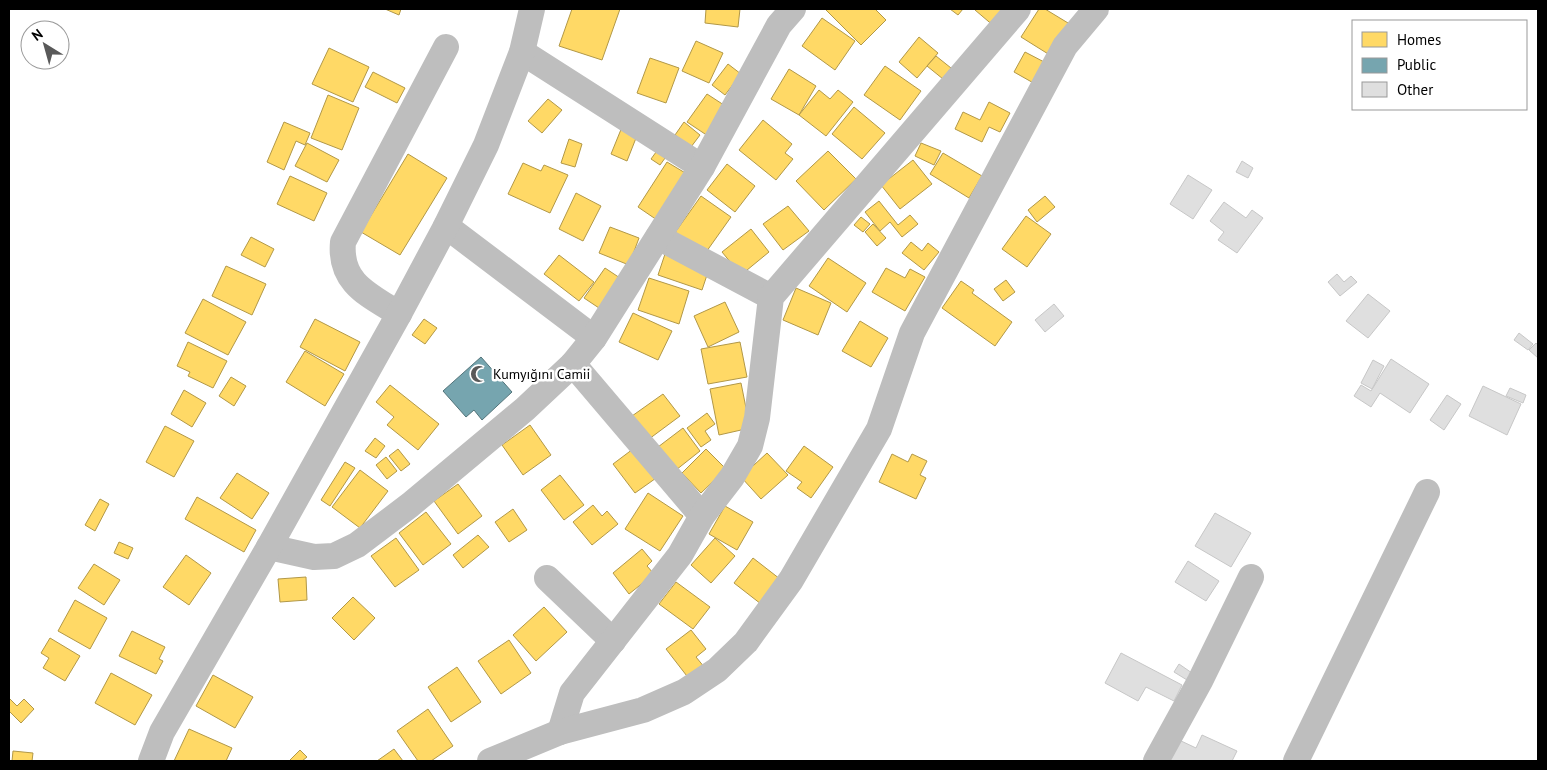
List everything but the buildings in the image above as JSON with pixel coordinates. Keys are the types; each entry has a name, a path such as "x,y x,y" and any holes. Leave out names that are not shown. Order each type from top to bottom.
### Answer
{"street":[{"path":"151,761 162,732 269,547 446,226 486,145 522,52 532,9"},
{"path":"269,547 314,557 334,556 357,544 410,505 525,409 573,364 594,338 702,167 779,25 792,9"},
{"path":"560,732 572,693 680,555 702,516 732,477 750,446 757,418 771,297 1018,9"},
{"path":"490,761 560,732 643,710 684,692 716,670 746,642 791,580 879,429 912,333 1065,46 1096,9"},
{"path":"399,314 366,294 354,281 345,269 342,256 343,242 446,47"},
{"path":"522,52 702,167"},
{"path":"446,226 594,338"},
{"path":"658,237 771,297"},
{"path":"573,364 702,516"},
{"path":"1296,761 1427,492"},
{"path":"1156,761 1200,681 1251,577"},
{"path":"547,578 613,641"}],"place":[{"name":"Kumyığını Camii","path":"479,374"}]}
